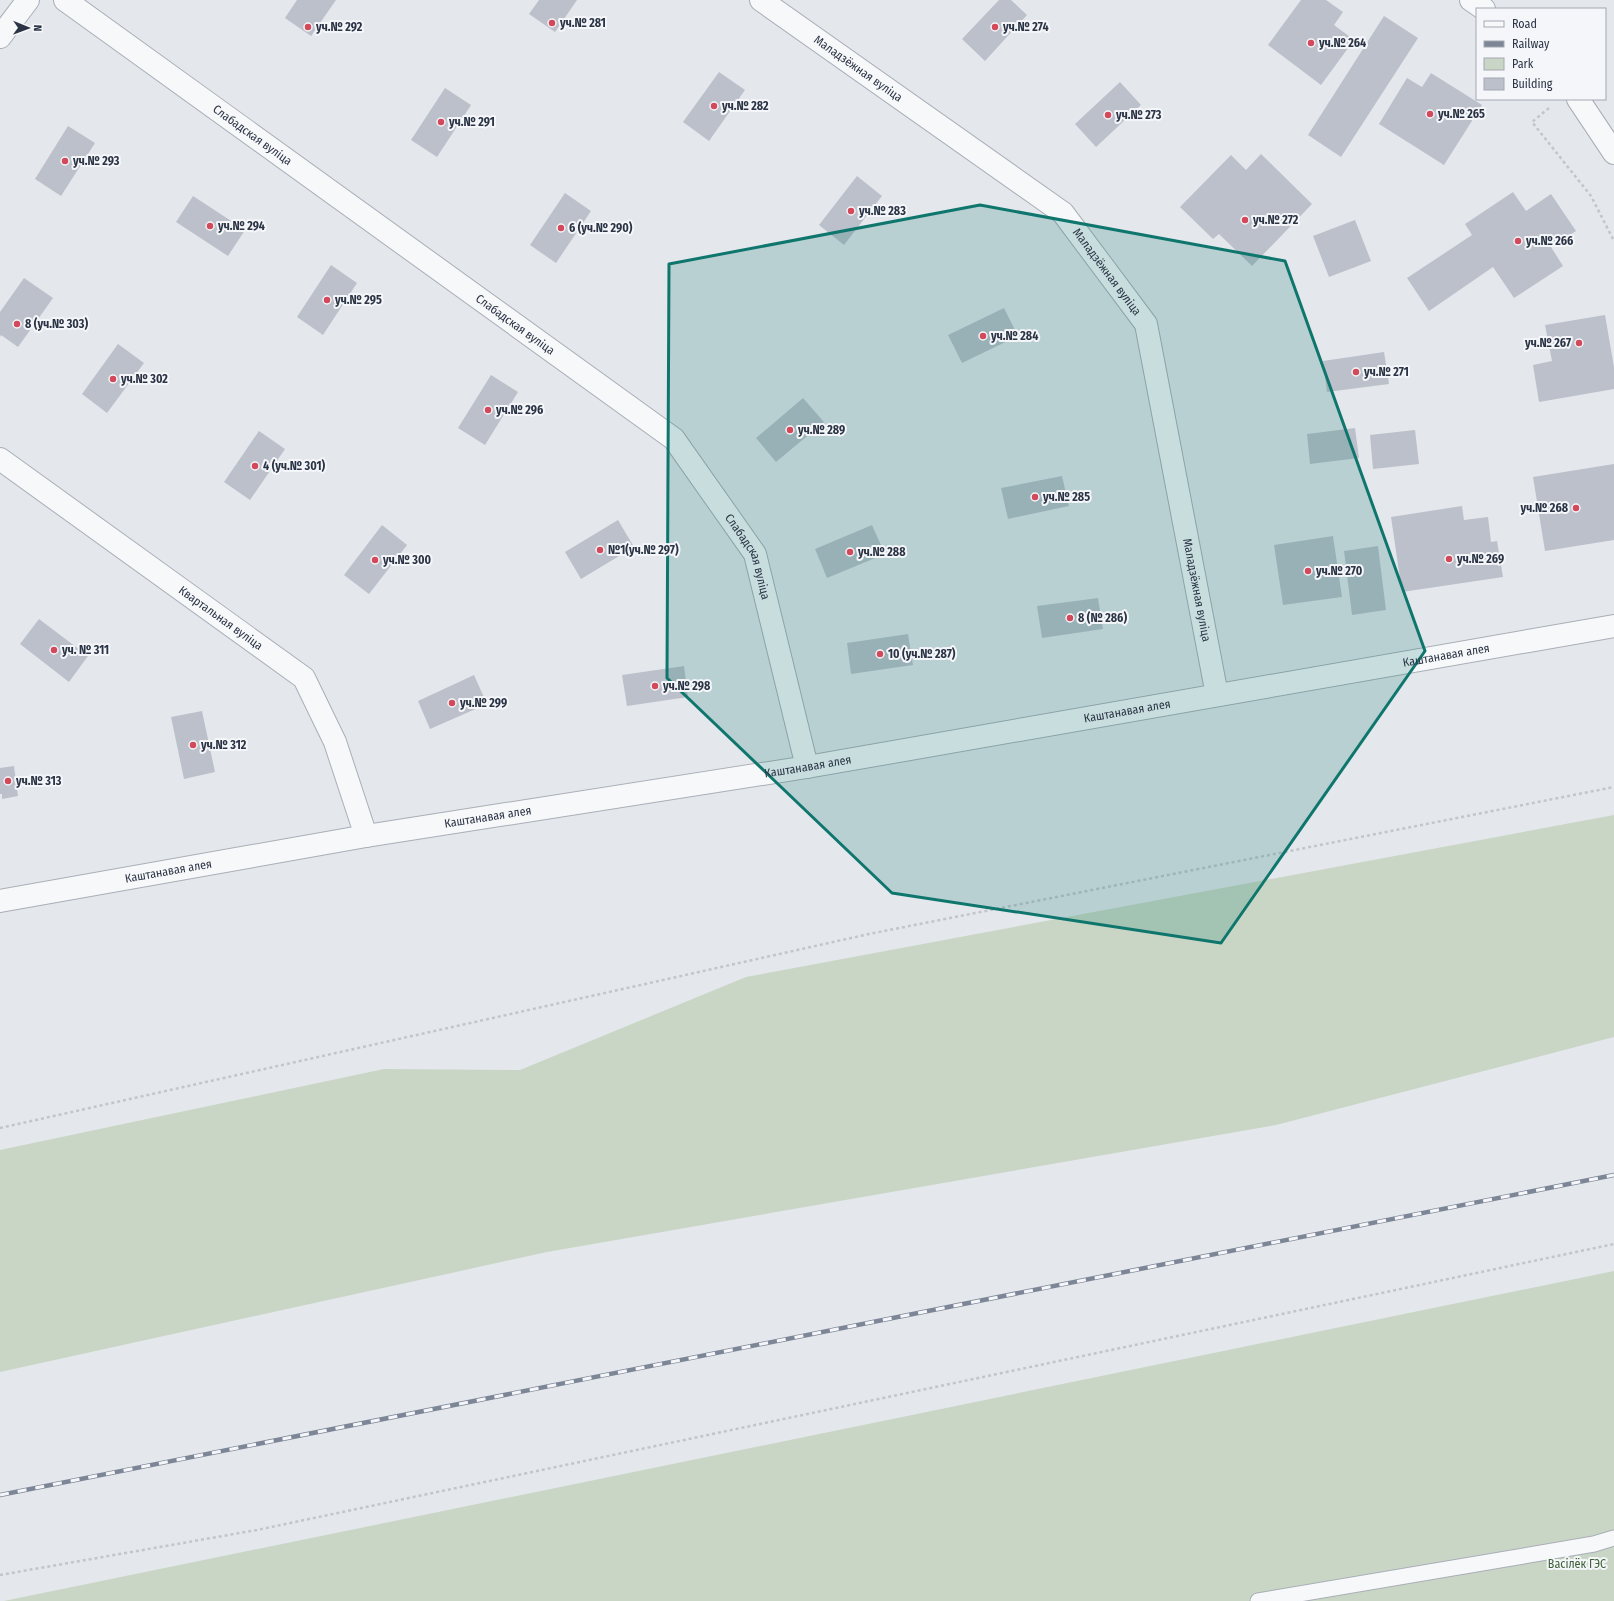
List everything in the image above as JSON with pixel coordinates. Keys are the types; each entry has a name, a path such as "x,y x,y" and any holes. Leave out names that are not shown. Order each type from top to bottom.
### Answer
{"street":[{"path":"0,37 28,0"},
{"name":"Слабадская вуліца","path":"65,0 674,439 755,554 807,767"},
{"name":"Маладзёжная вуліца","path":"761,0 1063,212 1146,324 1217,695"},
{"path":"1471,0 1483,8"},
{"path":"1579,100 1614,153"},
{"path":"1585,100 1614,125"},
{"name":"Квартальная вуліца","path":"0,459 304,678 335,742 366,836"},
{"name":"Каштанавая алея","path":"0,901 366,836 807,767 1614,626"}],"lane":[{"path":"1258,1601 1586,1545 1614,1538"}],"path":[{"path":"1554,103 1532,122 1591,196 1614,241"},
{"path":"0,1128 869,934 1614,787"},
{"path":"0,1575 257,1530 1614,1244"}],"highlighted area":[{"path":"980,205 1285,261 1425,651 1221,943 892,893 667,678 669,264"}],"green space":[{"path":"1614,815 1614,1037 1276,1125 547,1252 0,1372 0,1150 384,1069 520,1070 746,977"},
{"name":"Васілёк ГЭС","path":"1614,1271 1614,1601 4,1601"}],"building":[{"name":"уч.№ 292","path":"297,0 336,0 311,36 285,18"},
{"name":"уч.№ 281","path":"539,0 577,0 555,32 529,14"},
{"name":"уч.№ 274","path":"999,0 1011,0 1027,15 985,61 962,39"},
{"name":"уч.№ 264","path":"1301,0 1326,0 1343,12 1334,25 1354,40 1321,85 1268,45"},
{"path":"1384,16 1418,38 1341,157 1308,135"},
{"name":"уч.№ 282","path":"719,72 745,90 709,141 683,122"},
{"name":"уч.№ 265","path":"1431,73 1482,105 1444,165 1379,124 1407,78 1422,87"},
{"name":"уч.№ 273","path":"1120,82 1141,105 1096,147 1075,124"},
{"name":"уч.№ 291","path":"445,88 471,105 437,157 411,140"},
{"name":"уч.№ 293","path":"68,126 95,143 61,196 35,179"},
{"name":"уч.№ 272","path":"1261,154 1312,204 1252,266 1219,234 1213,239 1180,207 1231,155 1246,170"},
{"name":"уч.№ 283","path":"857,176 882,196 844,245 819,225"},
{"name":"уч.№ 266","path":"1513,192 1526,211 1551,194 1576,231 1551,247 1563,266 1514,298 1493,267 1429,311 1407,278 1472,235 1465,224"},
{"name":"6 (уч.№ 290)","path":"565,193 591,211 556,263 530,245"},
{"name":"уч.№ 294","path":"193,196 245,230 228,256 176,222"},
{"path":"1355,220 1371,261 1329,277 1313,236"},
{"name":"уч.№ 295","path":"331,265 357,283 323,335 297,317"},
{"name":"8 (уч.№ 303)","path":"24,278 53,298 18,347 1,335 0,337 0,312"},
{"name":"уч.№ 284","path":"1004,308 1018,336 962,363 948,335"},
{"name":"уч.№ 267","path":"1605,315 1614,367 1614,389 1539,402 1533,365 1552,361 1545,325"},
{"name":"уч.№ 302","path":"118,344 144,363 107,413 82,394"},
{"name":"уч.№ 271","path":"1384,352 1389,384 1327,392 1323,361"},
{"name":"уч.№ 296","path":"491,375 518,392 485,445 458,428"},
{"name":"уч.№ 289","path":"803,398 824,422 776,462 756,438"},
{"path":"1355,428 1359,458 1310,464 1307,434"},
{"path":"1415,430 1419,464 1373,469 1370,435"},
{"name":"4 (уч.№ 301)","path":"259,431 285,449 250,500 224,482"},
{"name":"уч.№ 268","path":"1614,464 1614,540 1545,551 1533,477"},
{"name":"уч.№ 285","path":"1062,476 1069,506 1008,519 1001,488"},
{"name":"уч.№ 269","path":"1462,506 1464,520 1488,517 1491,542 1497,541 1503,577 1402,592 1391,517"},
{"name":"№1(уч.№ 297)","path":"618,520 634,547 581,579 565,552"},
{"name":"уч.№ 300","path":"382,525 407,545 369,594 344,575"},
{"name":"уч.№ 288","path":"872,525 885,554 827,578 815,549"},
{"name":"уч.№ 270","path":"1333,536 1342,597 1283,605 1274,545"},
{"path":"1378,546 1386,610 1352,615 1344,551"},
{"name":"8 (№ 286)","path":"1098,598 1103,629 1042,638 1037,606"},
{"name":"уч. № 311","path":"39,619 88,656 69,682 20,644"},
{"name":"10 (уч.№ 287)","path":"908,634 913,665 851,674 847,643"},
{"name":"уч.№ 298","path":"684,666 688,697 627,706 622,675"},
{"name":"уч.№ 299","path":"474,675 487,704 430,729 418,701"},
{"name":"уч.№ 312","path":"202,711 215,772 184,779 171,717"},
{"name":"уч.№ 313","path":"14,766 18,796 2,799 2,794 0,794 0,768"}],"railway":[{"path":"0,1495 1614,1175"}],"place":[{"name":"уч.№ 281","path":"552,23"},
{"name":"уч.№ 292","path":"308,27"},
{"name":"уч.№ 274","path":"995,27"},
{"name":"уч.№ 264","path":"1311,43"},
{"name":"уч.№ 282","path":"714,106"},
{"name":"уч.№ 265","path":"1430,114"},
{"name":"уч.№ 273","path":"1108,115"},
{"name":"уч.№ 291","path":"441,122"},
{"name":"уч.№ 293","path":"65,161"},
{"name":"уч.№ 283","path":"851,211"},
{"name":"уч.№ 272","path":"1245,220"},
{"name":"уч.№ 294","path":"210,226"},
{"name":"6 (уч.№ 290)","path":"561,228"},
{"name":"уч.№ 266","path":"1518,241"},
{"name":"уч.№ 295","path":"327,300"},
{"name":"8 (уч.№ 303)","path":"17,324"},
{"name":"уч.№ 284","path":"983,336"},
{"name":"уч.№ 267","path":"1579,343"},
{"name":"уч.№ 271","path":"1356,372"},
{"name":"уч.№ 302","path":"113,379"},
{"name":"уч.№ 296","path":"488,410"},
{"name":"уч.№ 289","path":"790,430"},
{"name":"4 (уч.№ 301)","path":"255,466"},
{"name":"уч.№ 285","path":"1035,497"},
{"name":"уч.№ 268","path":"1576,508"},
{"name":"№1(уч.№ 297)","path":"600,550"},
{"name":"уч.№ 288","path":"850,552"},
{"name":"уч.№ 269","path":"1449,559"},
{"name":"уч.№ 300","path":"375,560"},
{"name":"уч.№ 270","path":"1308,571"},
{"name":"8 (№ 286)","path":"1070,618"},
{"name":"уч. № 311","path":"54,650"},
{"name":"10 (уч.№ 287)","path":"880,654"},
{"name":"уч.№ 298","path":"655,686"},
{"name":"уч.№ 299","path":"452,703"},
{"name":"уч.№ 312","path":"193,745"},
{"name":"уч.№ 313","path":"8,781"}]}
